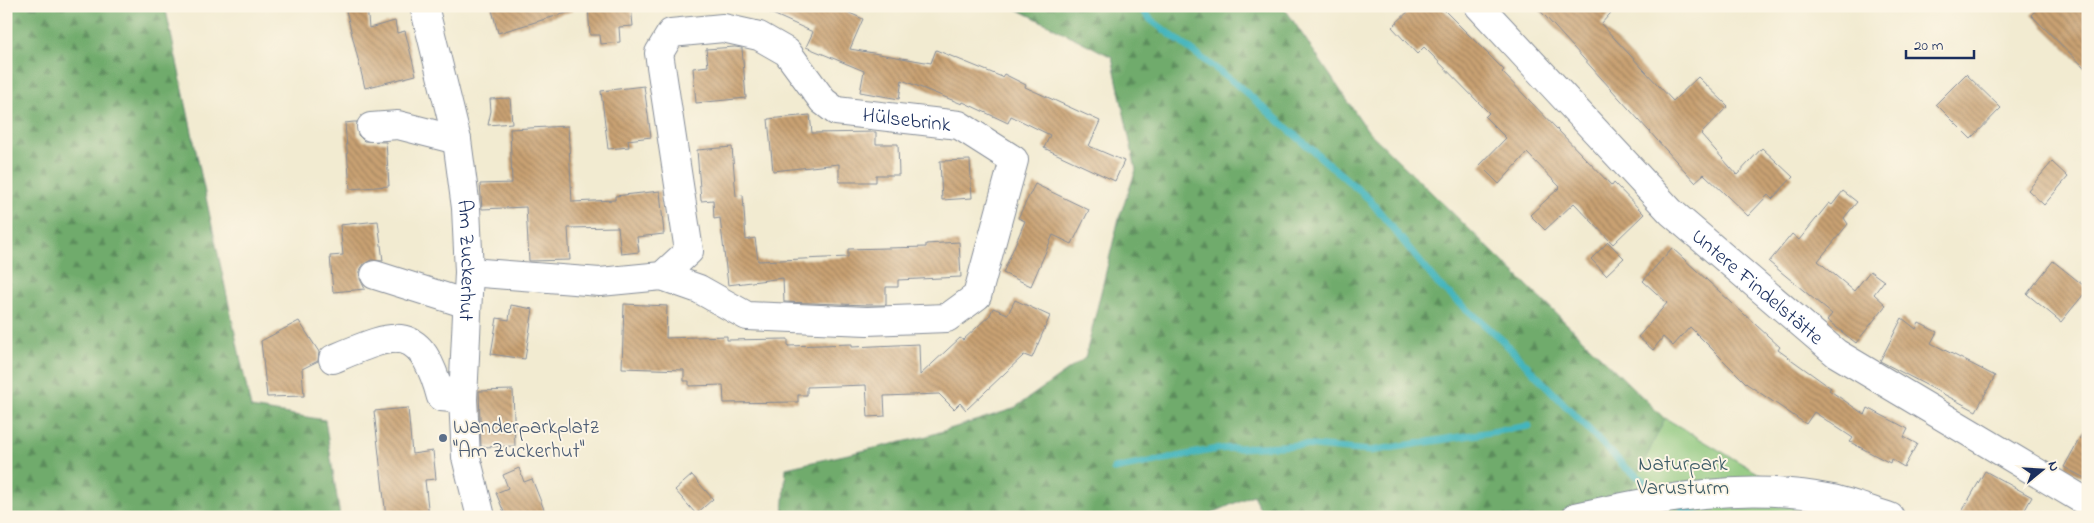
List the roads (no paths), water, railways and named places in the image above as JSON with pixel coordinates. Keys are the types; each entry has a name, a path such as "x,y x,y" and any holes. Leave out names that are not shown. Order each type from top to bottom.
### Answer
{"street":[{"name":"Am Zuckerhut","path":"424,6 457,140 466,208 468,272 463,399 466,457 481,517"},
{"name":"Untere Findelstätte","path":"1479,6 1671,212 1836,353 2088,503"},
{"name":"Hülsebrink","path":"468,272 600,282 662,276 699,290 747,316 867,321 947,318 977,296 1014,160 960,125 836,110 823,102 787,52 759,36 723,28 671,33 659,53 689,251 662,276"},
{"path":"371,127 398,125 457,140"},
{"path":"376,274 467,304"},
{"path":"333,360 385,339 406,340 416,344 427,358 434,372 441,397 463,399"},
{"path":"1576,517 1656,499 1736,490 1789,492 1833,499 1890,517"}],"waterway":[{"path":"1139,6 1151,20 1235,83 1369,199 1438,284 1501,339 1626,468 1649,484"},
{"path":"1114,469 1217,449 1303,445 1370,451 1529,426"},
{"path":"1682,508 1700,517"}],"place":[{"name":"Wanderparkplatz \"Am Zuckerhut\"","path":"443,438"}],"park label":[{"name":"Naturpark Varusturm","path":"1683,475"}]}
